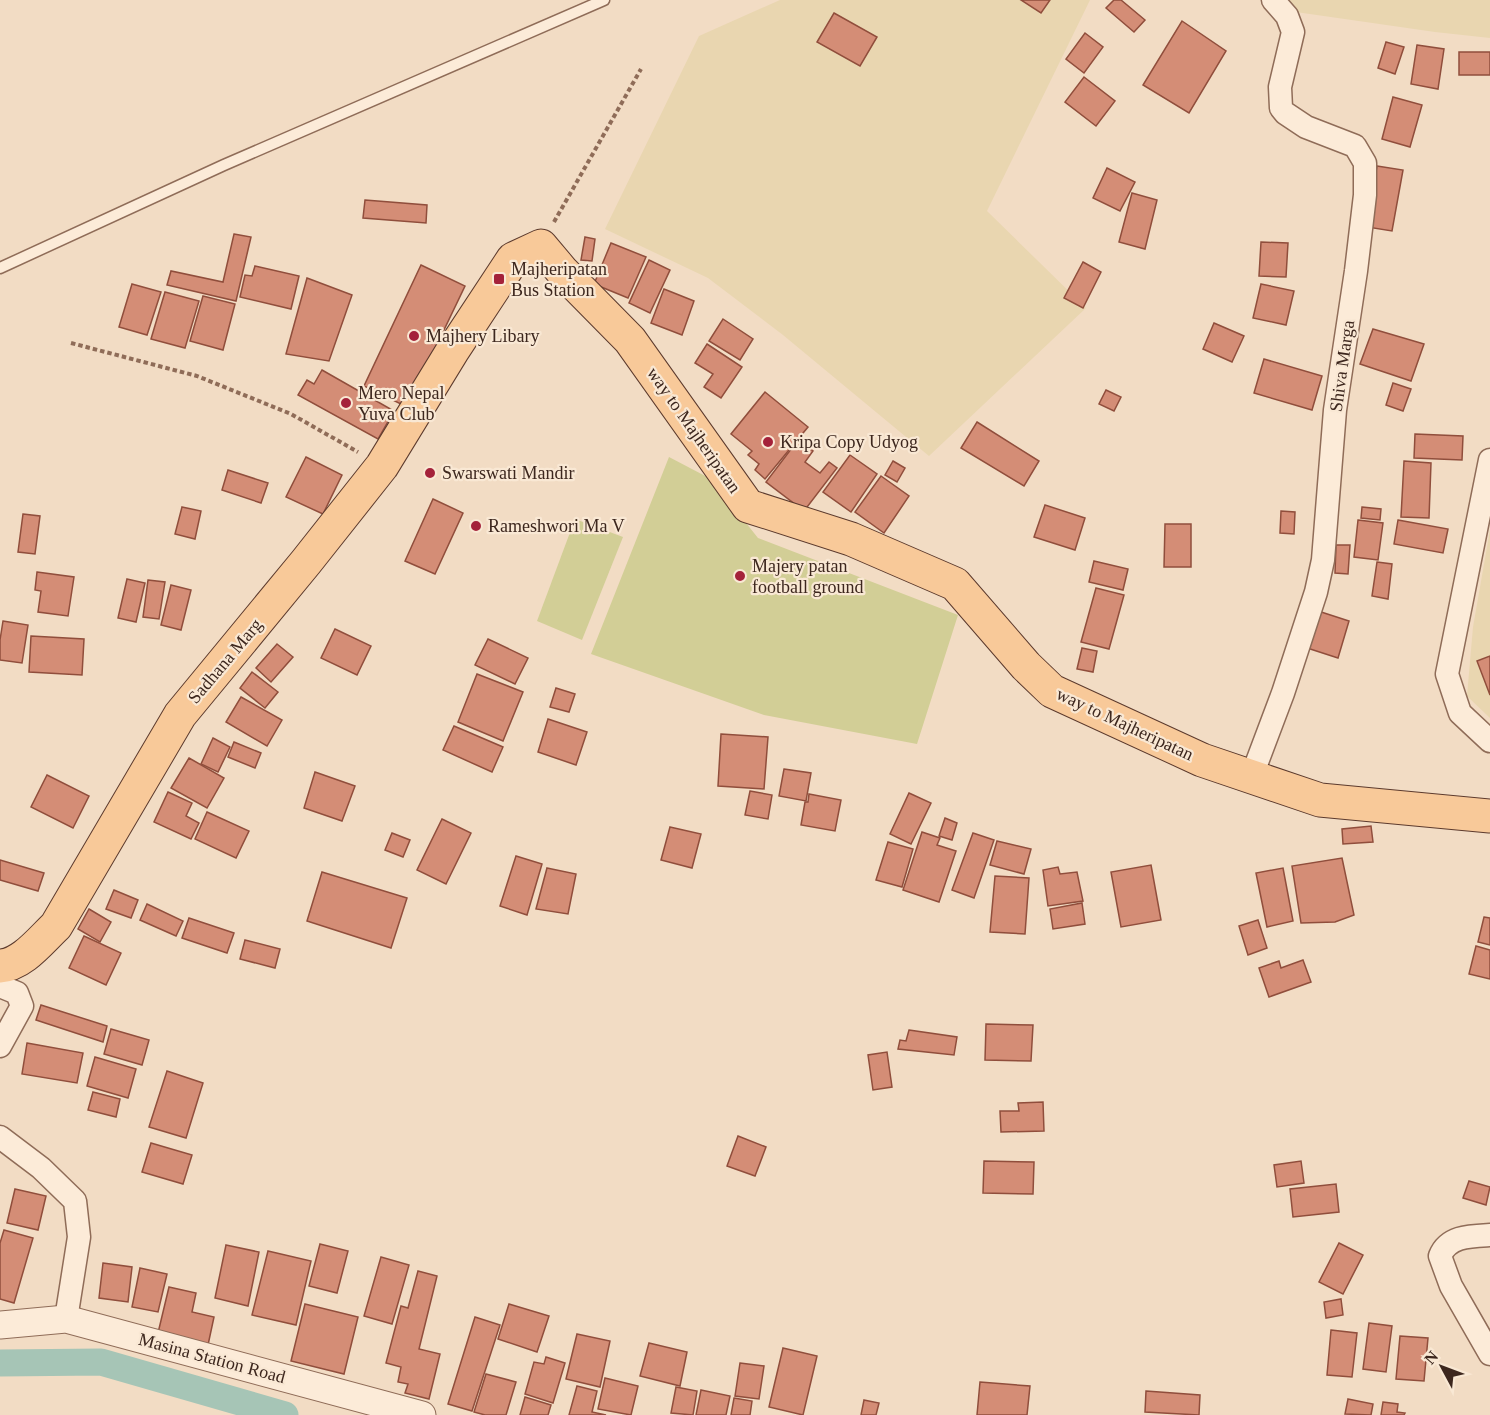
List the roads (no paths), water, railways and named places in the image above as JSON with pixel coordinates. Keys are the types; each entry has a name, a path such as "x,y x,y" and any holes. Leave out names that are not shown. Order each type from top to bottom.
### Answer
{"main road":[{"name":"way to Majheripatan","path":"453,350 513,259 541,246 562,271 630,340 748,506 851,539 955,584 1026,666 1052,691 1202,760 1320,800 1490,816"},
{"name":"Sadhana Marg","path":"0,966 7,966 27,954 56,926 180,715 382,466 453,350"}],"street":[{"name":"Shiva Marga","path":"1251,778 1283,693 1316,592 1323,560 1335,410 1365,195 1365,163 1355,146 1306,127 1281,108 1280,87 1293,32 1287,16 1273,0"},
{"path":"1490,460 1447,674 1460,713 1490,741"},
{"path":"0,986 17,993 22,1006 0,1046"},
{"path":"0,1137 41,1168 75,1201 79,1237 66,1319"},
{"path":"1490,1235 1452,1240 1443,1248 1440,1256 1451,1286 1490,1354"},
{"name":"Masina Station Road","path":"0,1325 66,1319 422,1415"}],"lane":[{"path":"0,268 224,165 604,0"}],"waterway":[{"path":"0,1363 101,1362 285,1415"}],"place":[{"name":"Majheripatan Bus Station","path":"499,279"},
{"name":"Majhery Libary","path":"414,336"},
{"name":"Mero Nepal Yuva Club","path":"346,403"},
{"name":"Kripa Copy Udyog","path":"768,442"},
{"name":"Swarswati Mandir","path":"430,473"},
{"name":"Rameshwori Ma V","path":"476,526"},
{"name":"Majery patan football ground","path":"740,576"}]}
